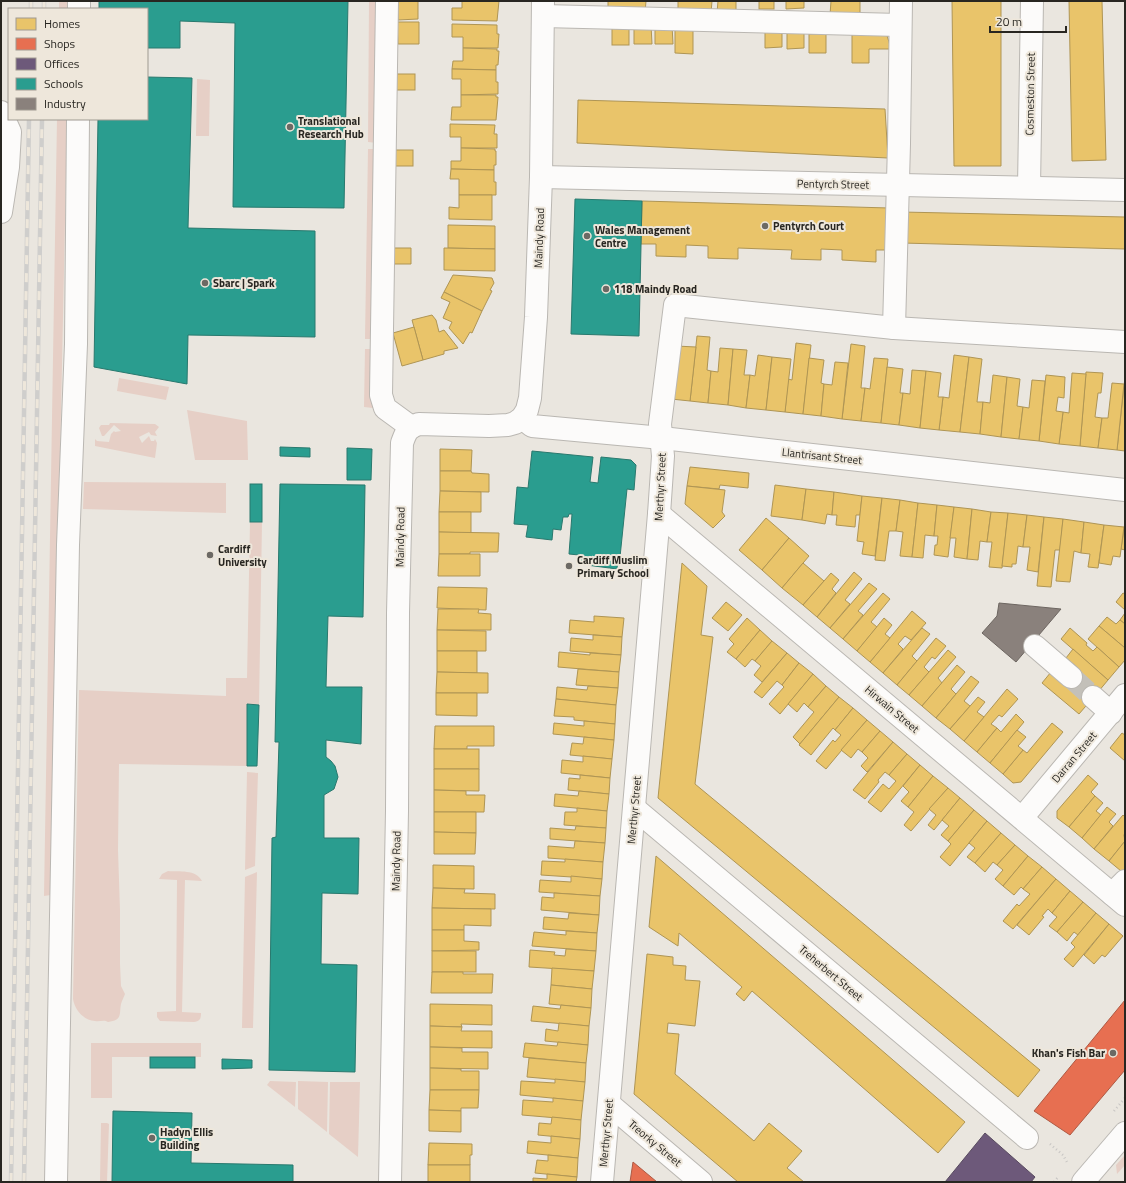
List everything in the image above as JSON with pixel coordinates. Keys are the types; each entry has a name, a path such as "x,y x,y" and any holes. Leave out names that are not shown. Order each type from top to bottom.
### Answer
{"street":[{"path":"387,1 381,395 385,408 410,427 419,424 490,426 508,425 515,423 522,418"},
{"path":"901,1 894,328 1125,342"},
{"name":"Cosmeston Street","path":"1029,187 1032,1"},
{"path":"543,8 900,25"},
{"name":"Maindy Road","path":"522,418 527,410 530,398 536,316 541,178 543,8"},
{"path":"1,112 10,132 8,167 1,212"},
{"path":"56,1182 68,545 76,344 78,120"},
{"name":"Pentyrch Street","path":"541,178 1125,190"},
{"name":"Merthyr Street","path":"602,1182 659,514 663,456 660,424 675,305 894,328"},
{"name":"Llantrisant Street","path":"522,418 532,426 662,438 1125,490"},
{"name":"Maindy Road","path":"390,1182 402,443 405,434 410,427"},
{"name":"Hirwain Street","path":"659,514 1022,818 1121,893"},
{"path":"1035,646 1071,678"},
{"name":"Darran Street","path":"1022,818 1125,695"},
{"path":"1093,697 1111,712"},
{"name":"Treherbert Street","path":"634,808 1027,1138"},
{"name":"Treorky Street","path":"608,1104 701,1182"},
{"path":"1083,1182 1125,1133"}],"shaded area":[{"path":"59,1 69,1 69,8 59,8"},
{"path":"369,1 380,1 377,143 368,142"},
{"path":"197,79 210,80 209,136 196,136"},
{"path":"57,120 67,120 51,895 44,896"},
{"path":"368,149 377,149 375,339 365,339"},
{"path":"365,349 374,349 373,408 364,407"},
{"path":"119,378 169,387 166,400 117,391"},
{"path":"187,410 247,421 248,460 195,460"},
{"path":"110,423 155,424 159,427 155,432 157,436 151,435 149,432 139,437 142,443 149,436 151,441 154,441 155,439 157,443 155,458 95,446 95,439 97,441 109,442 111,434 114,431 121,431 114,425 104,436 102,436 99,428 101,425 109,425"},
{"path":"84,482 226,483 226,513 83,509"},
{"path":"250,522 262,522 259,705 248,704 247,766 119,764 118,850 120,964 121,986 125,994 121,1004 119,1016 116,1020 108,1022 87,1019 80,1014 73,999 79,690 226,696 226,678 247,678"},
{"path":"247,772 258,773 255,866 245,870"},
{"path":"168,871 192,873 199,877 202,881 185,880 182,1012 201,1013 200,1019 194,1022 160,1021 157,1017 157,1012 176,1011 177,880 159,879 162,874"},
{"path":"257,872 253,1028 242,1028 245,877"},
{"path":"91,1043 201,1043 201,1057 112,1057 112,1098 91,1098"},
{"path":"270,1081 296,1082 295,1107 267,1085"},
{"path":"298,1081 328,1082 327,1132 298,1109"},
{"path":"330,1082 360,1082 358,1157 329,1134"},
{"path":"101,1123 109,1124 107,1182 100,1182"},
{"path":"1125,1155 1125,1165 1117,1174 1116,1165"}],"building: Homes":[{"path":"397,1 418,1 418,19 398,20"},
{"path":"462,1 499,1 497,21 452,20 452,8 462,8"},
{"path":"608,1 646,1 645,13 608,11"},
{"path":"678,1 712,1 711,13 678,11"},
{"path":"718,1 736,1 736,13 717,13"},
{"path":"759,1 774,1 774,9 759,9"},
{"path":"786,1 804,1 804,8 786,9"},
{"path":"831,1 860,1 860,16 830,15"},
{"path":"952,1 1001,1 1001,166 954,166"},
{"path":"1069,1 1102,1 1106,160 1072,161"},
{"path":"397,22 419,22 419,44 398,44"},
{"path":"452,24 497,25 497,34 499,34 498,48 463,48 463,37 452,37"},
{"path":"634,25 651,25 652,44 634,44"},
{"path":"655,25 672,25 673,44 655,44"},
{"path":"612,26 629,26 629,45 612,45"},
{"path":"675,26 693,26 693,54 675,53"},
{"path":"765,28 782,28 782,47 765,48"},
{"path":"787,29 804,29 804,48 787,49"},
{"path":"852,32 886,32 891,49 869,49 869,63 852,63"},
{"path":"826,33 826,53 809,53 809,34"},
{"path":"463,48 497,49 497,51 499,51 496,70 452,69 453,61 463,61"},
{"path":"452,69 496,70 498,94 461,95 461,79 452,79"},
{"path":"394,74 415,74 415,90 394,90"},
{"path":"461,95 496,95 496,97 498,97 496,120 451,120 452,107 461,107"},
{"path":"578,100 885,109 888,158 577,143"},
{"path":"450,124 495,125 494,134 497,134 497,148 461,148 461,137 450,137"},
{"path":"461,148 495,149 496,165 494,165 494,170 451,169 451,161 461,161"},
{"path":"392,150 413,150 413,166 392,166"},
{"path":"451,169 494,170 496,195 459,195 459,179 450,179"},
{"path":"459,195 492,195 492,220 449,219 449,207 459,208"},
{"name":"Pentyrch Court","path":"642,201 889,208 888,250 876,250 876,262 842,260 842,250 821,249 821,260 791,259 792,250 738,248 738,259 708,258 708,246 686,245 686,257 656,256 656,244 641,244"},
{"path":"902,212 1125,217 1125,249 902,243"},
{"path":"448,225 495,226 495,249 448,248"},
{"path":"391,248 411,248 411,264 390,264"},
{"path":"444,248 495,249 495,271 444,270"},
{"path":"453,275 492,278 494,283 490,290 492,291 482,311 444,292"},
{"path":"444,292 482,311 472,333 470,332 463,344 449,328 452,322 443,318 450,302 441,298"},
{"path":"432,315 436,320 439,332 444,330 458,348 444,351 444,354 423,360 412,320"},
{"path":"414,327 423,360 402,366 393,333"},
{"path":"697,336 710,337 707,370 711,371 708,403 690,401"},
{"path":"796,343 811,345 803,414 785,412 788,379 792,380"},
{"path":"851,344 865,346 861,388 865,388 861,421 842,419"},
{"path":"676,346 696,347 690,401 671,399"},
{"path":"720,348 733,349 728,405 708,403 711,371 718,372"},
{"path":"733,349 747,350 744,375 750,375 746,408 728,405"},
{"path":"758,355 772,357 766,410 746,408 750,375 755,376"},
{"path":"954,355 969,357 960,432 939,430 943,397 949,398"},
{"path":"772,357 791,359 785,412 766,410"},
{"path":"969,357 982,359 977,402 983,402 980,434 960,432"},
{"path":"809,358 824,360 821,383 824,384 821,416 803,414"},
{"path":"874,358 888,359 881,423 861,421 865,388 870,389"},
{"path":"835,362 848,363 842,419 821,416 824,384 832,385"},
{"path":"887,367 903,369 900,393 903,393 899,425 881,423"},
{"path":"912,370 926,371 920,428 899,425 903,393 910,394"},
{"path":"926,371 941,373 938,397 943,397 939,430 920,428"},
{"path":"1086,372 1103,373 1101,393 1098,393 1095,417 1102,418 1098,448 1080,446"},
{"path":"1072,373 1086,374 1080,446 1059,444 1063,412 1069,413"},
{"path":"993,375 1007,377 1001,437 980,434 983,402 990,403"},
{"path":"1046,375 1065,377 1064,398 1058,397 1056,411 1063,412 1059,444 1039,441"},
{"path":"1007,377 1020,379 1017,406 1023,407 1019,439 1001,437"},
{"path":"1125,377 1125,451 1117,450"},
{"path":"1032,380 1045,381 1039,441 1019,439 1023,407 1029,408"},
{"path":"1112,383 1124,384 1117,450 1098,448 1102,418 1108,418"},
{"path":"440,449 472,450 471,471 440,471"},
{"path":"690,467 749,473 748,488 720,485 719,489 687,486"},
{"path":"440,471 471,471 472,473 489,474 489,492 440,491"},
{"path":"775,485 806,489 802,520 771,516"},
{"path":"687,486 725,490 722,512 725,516 713,528 685,504"},
{"path":"806,489 834,492 832,515 827,514 825,524 802,520"},
{"path":"440,491 481,492 481,512 439,512"},
{"path":"834,492 862,496 860,515 856,515 855,527 836,525 837,515 832,515"},
{"path":"862,496 882,498 875,556 862,554 864,542 857,541"},
{"path":"882,498 900,500 896,531 889,531 885,561 875,560"},
{"path":"900,500 918,503 912,557 900,556 903,532 896,531"},
{"path":"918,503 937,505 934,536 925,535 923,558 912,557"},
{"path":"937,505 954,507 948,557 934,555 938,536 934,536"},
{"path":"954,507 972,509 967,559 954,557 956,538 950,538"},
{"path":"972,509 991,512 987,542 980,541 978,560 967,559"},
{"path":"439,512 471,512 471,533 439,532"},
{"path":"991,512 1008,513 1002,568 989,567 992,542 987,542"},
{"path":"1008,513 1027,515 1023,547 1018,546 1016,564 1012,564 1012,567 1002,566"},
{"path":"1027,515 1044,517 1038,572 1027,570 1030,547 1023,547"},
{"path":"1044,517 1063,519 1060,550 1055,550 1051,587 1037,586"},
{"path":"766,518 789,538 762,570 739,550"},
{"path":"1063,519 1084,522 1081,553 1074,551 1070,582 1056,581"},
{"path":"1084,522 1104,525 1098,568 1088,567 1090,554 1081,553"},
{"path":"1125,522 1125,550 1121,549"},
{"path":"1104,525 1124,527 1120,557 1113,556 1111,565 1099,563"},
{"path":"439,532 499,533 498,552 439,554"},
{"path":"789,538 809,556 782,588 762,570"},
{"path":"439,554 480,554 480,576 438,576"},
{"path":"682,563 707,586 701,635 713,637 695,784 1040,1070 1018,1097 658,798"},
{"path":"803,563 824,581 803,605 782,588"},
{"path":"854,572 862,579 845,600 850,604 830,628 817,617"},
{"path":"831,573 839,580 832,589 836,593 817,617 803,605"},
{"path":"869,583 877,589 858,611 863,615 843,639 830,628"},
{"path":"438,587 487,588 486,610 437,608"},
{"path":"883,593 890,599 871,622 877,627 857,651 843,639"},
{"path":"1123,593 1125,594 1125,610 1116,602"},
{"path":"726,602 742,615 728,631 712,618"},
{"path":"438,609 479,609 478,613 491,614 491,630 437,630"},
{"path":"912,611 926,623 911,640 905,636 898,644 903,649 883,673 870,662"},
{"path":"1125,613 1125,624 1120,620"},
{"path":"594,616 624,618 622,637 569,633 570,620 594,622"},
{"path":"1107,617 1116,624 1120,620 1125,624 1125,648 1099,626"},
{"path":"747,618 760,630 736,659 727,652 734,644 729,639"},
{"path":"884,618 892,625 885,634 890,638 870,662 857,651"},
{"path":"1099,626 1125,648 1125,660 1119,667 1088,639"},
{"path":"922,628 930,634 912,656 917,661 897,685 883,673"},
{"path":"1070,628 1087,643 1086,645 1093,651 1097,647 1119,667 1108,680 1061,639"},
{"path":"437,630 486,631 486,651 437,651"},
{"path":"760,630 772,641 755,661 752,659 745,667 736,659"},
{"path":"593,635 622,637 621,655 570,651 571,638 593,640"},
{"path":"936,638 946,646 935,659 932,657 924,667 929,672 909,695 897,685"},
{"path":"772,641 787,653 762,682 754,675 761,666 755,661"},
{"path":"1073,649 1108,680 1098,692 1075,673 1078,668 1066,658"},
{"path":"948,650 956,657 938,678 942,683 922,706 909,695"},
{"path":"437,651 477,651 477,673 437,672"},
{"path":"559,652 590,655 590,653 621,655 619,672 558,667"},
{"path":"787,653 799,663 782,685 777,681 762,698 754,692"},
{"path":"799,663 813,674 780,714 769,704 784,687 782,685"},
{"path":"957,665 965,672 951,689 956,694 936,718 922,706"},
{"path":"578,669 619,672 618,688 576,685"},
{"path":"437,672 488,673 488,693 436,693"},
{"path":"1051,672 1075,673 1098,692 1079,714 1042,683"},
{"path":"813,674 826,686 808,707 804,703 797,712 788,704"},
{"path":"971,676 979,682 964,701 970,706 950,729 936,718"},
{"path":"588,686 618,688 616,705 556,699 557,687 587,690"},
{"path":"826,686 839,697 800,744 793,737 814,712 808,707"},
{"path":"1007,689 1018,699 1002,717 999,715 991,724 997,728 977,752 964,741"},
{"path":"436,693 477,693 477,716 436,715"},
{"path":"839,697 853,708 835,730 833,728 811,755 799,745"},
{"path":"978,697 985,702 977,712 984,717 964,741 950,729"},
{"path":"556,699 616,705 615,724 574,720 574,717 554,716"},
{"path":"853,708 867,720 826,769 816,761 833,740 835,742 841,735 835,730"},
{"path":"1016,714 1024,722 990,763 977,752 997,728 1001,732"},
{"path":"867,720 880,731 862,752 858,749 851,758 841,750"},
{"path":"584,721 615,724 614,740 553,734 554,723 584,726"},
{"path":"1052,723 1063,732 1021,782 1013,783 1003,774 1023,750 1027,753"},
{"path":"435,726 494,726 494,746 467,746 467,749 434,749"},
{"path":"1017,730 1026,737 1018,746 1023,750 1003,774 990,763"},
{"path":"880,731 893,742 867,772 861,766 868,758 862,752"},
{"path":"1122,733 1125,735 1125,761 1110,748"},
{"path":"584,737 614,740 612,759 570,755 572,743 583,744"},
{"path":"893,742 907,754 889,775 885,772 865,799 853,790"},
{"path":"434,749 479,749 479,769 434,769"},
{"path":"907,754 920,765 881,812 868,802 883,784 889,789 896,781 889,775"},
{"path":"583,756 612,759 610,778 561,773 562,760 583,762"},
{"path":"920,765 933,776 908,807 901,801 909,792 903,786"},
{"path":"434,769 479,769 479,791 434,790"},
{"path":"580,775 610,778 609,794 568,790 569,778 580,779"},
{"path":"1088,775 1098,784 1091,792 1095,796 1069,827 1057,818 1057,811"},
{"path":"933,776 948,788 911,831 904,825 914,812 908,807"},
{"path":"948,788 960,798 934,830 928,825 936,815 929,809"},
{"path":"434,790 466,791 466,795 485,795 484,812 434,812"},
{"path":"579,791 609,794 607,811 554,806 555,794 578,796"},
{"path":"1095,796 1103,803 1096,811 1101,815 1082,838 1069,827"},
{"path":"960,798 974,810 948,841 941,835 949,826 942,820"},
{"path":"1107,807 1116,814 1109,822 1113,826 1094,849 1082,838"},
{"path":"577,808 607,811 606,828 564,825 565,812 577,812"},
{"path":"974,810 987,821 950,866 940,857 951,844 948,841"},
{"path":"434,812 476,812 476,833 434,832"},
{"path":"1123,815 1125,817 1125,841 1109,861 1094,849"},
{"path":"987,821 1001,833 975,863 967,857 975,848 969,843"},
{"path":"576,826 606,828 605,843 550,839 550,828 575,830"},
{"path":"434,832 476,833 475,854 434,854"},
{"path":"1001,833 1015,845 997,865 993,862 985,872 975,863"},
{"path":"575,841 605,843 603,862 548,858 548,846 574,848"},
{"path":"1125,841 1125,871 1121,871 1109,861"},
{"path":"1015,845 1028,856 1003,886 995,879 1003,870 997,865"},
{"path":"656,856 965,1122 938,1153 752,991 744,1001 736,994 742,987 679,933 678,946 649,927"},
{"path":"1028,856 1042,867 1023,889 1021,887 1014,895 1003,886"},
{"path":"565,859 603,862 602,879 541,875 542,861 565,862"},
{"path":"433,865 474,866 474,889 433,888"},
{"path":"1042,867 1056,879 1013,929 1003,921 1017,904 1019,906 1030,894 1023,889"},
{"path":"571,876 602,879 600,896 539,892 540,880 571,882"},
{"path":"1056,879 1070,891 1052,913 1048,909 1042,916 1044,917 1029,935 1017,925"},
{"path":"433,888 465,889 464,893 495,894 495,909 432,908"},
{"path":"1070,891 1083,902 1057,932 1049,926 1057,917 1052,913"},
{"path":"554,893 600,896 599,915 541,910 542,897 554,898"},
{"path":"1083,902 1096,913 1078,935 1074,932 1067,941 1057,932"},
{"path":"432,908 491,909 491,926 464,925 464,930 432,930"},
{"path":"569,913 599,915 597,933 543,929 544,917 568,919"},
{"path":"1096,913 1109,924 1073,967 1064,959 1075,947 1071,943"},
{"path":"1109,924 1123,936 1105,957 1102,955 1094,964 1084,955"},
{"path":"432,930 464,930 464,941 479,942 479,950 432,951"},
{"path":"566,931 597,933 596,951 532,946 534,932 566,935"},
{"path":"566,949 596,951 594,971 529,967 530,950 555,952 554,955 565,956"},
{"path":"432,951 476,951 476,972 432,972"},
{"path":"647,954 673,957 673,965 686,966 685,980 700,981 695,1026 668,1023 667,1033 679,1034 675,1074 754,1141 769,1123 802,1151 787,1168 804,1182 738,1182 634,1094"},
{"path":"552,968 594,971 592,989 551,985"},
{"path":"432,972 493,974 492,993 431,993"},
{"path":"551,985 592,989 591,1008 549,1004"},
{"path":"430,1004 492,1005 492,1025 461,1024 462,1027 430,1026"},
{"path":"561,1005 591,1008 589,1026 531,1021 533,1006 560,1009"},
{"path":"559,1023 589,1026 588,1045 545,1041 546,1029 558,1031"},
{"path":"430,1026 462,1027 461,1031 492,1031 492,1048 430,1047"},
{"path":"558,1042 588,1045 586,1063 523,1057 525,1043 557,1046"},
{"path":"430,1047 462,1048 462,1052 488,1052 488,1069 430,1068"},
{"path":"529,1058 586,1063 585,1082 527,1077"},
{"path":"430,1068 479,1071 479,1090 430,1090"},
{"path":"555,1079 585,1082 583,1101 520,1095 521,1081 555,1083"},
{"path":"430,1090 479,1090 478,1108 461,1108 461,1111 429,1110"},
{"path":"553,1098 583,1101 581,1120 522,1115 523,1100 553,1102"},
{"path":"429,1110 461,1111 461,1132 429,1131"},
{"path":"552,1117 581,1120 580,1139 538,1135 539,1123 551,1124"},
{"path":"551,1136 580,1139 578,1158 527,1153 528,1141 551,1143"},
{"path":"429,1143 472,1144 470,1165 428,1165"},
{"path":"548,1155 578,1158 577,1177 535,1173 537,1160 548,1161"},
{"path":"428,1165 470,1165 470,1182 428,1182"},
{"path":"547,1174 577,1177 576,1182 533,1182 533,1178 547,1179"}],"building: Shops":[{"path":"1125,1000 1125,1070 1070,1135 1034,1111"},
{"path":"633,1162 657,1182 630,1182"}],"building: Offices":[{"path":"985,1133 1035,1177 1031,1182 945,1182"}],"building: Schools":[{"name":"Translational Research Hub","path":"99,1 348,1 344,208 233,207 235,23 180,21 180,48 148,48 148,8 99,8"},
{"name":"Sbarc | Spark","path":"148,77 192,78 188,228 315,231 315,337 188,335 187,384 94,367 98,120 148,120"},
{"name":"118 Maindy Road","path":"575,199 642,201 639,336 571,334"},
{"path":"280,447 310,448 310,457 280,456"},
{"path":"347,448 372,449 371,480 347,480"},
{"path":"532,451 593,457 590,482 598,483 601,457 631,460 636,465 634,490 627,489 620,557 618,557 617,569 579,564 579,555 569,554 572,514 569,514 568,517 563,517 561,530 553,529 552,540 526,537 528,525 514,524 517,487 528,488"},
{"path":"250,484 262,484 262,522 250,522"},
{"path":"280,484 365,485 363,617 328,616 326,687 362,687 361,744 326,740 326,757 335,766 338,777 334,789 324,795 324,838 359,838 358,894 322,893 321,964 357,965 355,1072 269,1070 272,838 276,837 279,742 275,742"},
{"path":"247,704 259,705 257,766 247,766"},
{"path":"150,1057 195,1057 195,1068 150,1068"},
{"path":"222,1059 252,1060 252,1068 222,1069"},
{"name":"Hadyn Ellis Building","path":"113,1111 192,1113 191,1163 293,1165 293,1182 112,1182"}],"building: Industry":[{"path":"999,603 1061,609 1016,662 982,633 997,616"}],"tunnel":[{"path":"1071,677 1093,697"}],"railway":[{"path":"31,1 31,8"},
{"path":"44,1 44,8"},
{"path":"11,1182 29,120"},
{"path":"24,1182 42,120"}],"place":[{"name":"Translational Research Hub","path":"290,127"},
{"name":"Pentyrch Court","path":"765,226"},
{"name":"Wales Management Centre","path":"587,236"},
{"name":"Sbarc | Spark","path":"205,283"},
{"name":"118 Maindy Road","path":"606,289"},
{"name":"Cardiff University","path":"210,555"},
{"name":"Cardiff Muslim Primary School","path":"569,566"},
{"name":"Khan's Fish Bar","path":"1113,1053"},
{"name":"Hadyn Ellis Building","path":"152,1138"}]}
